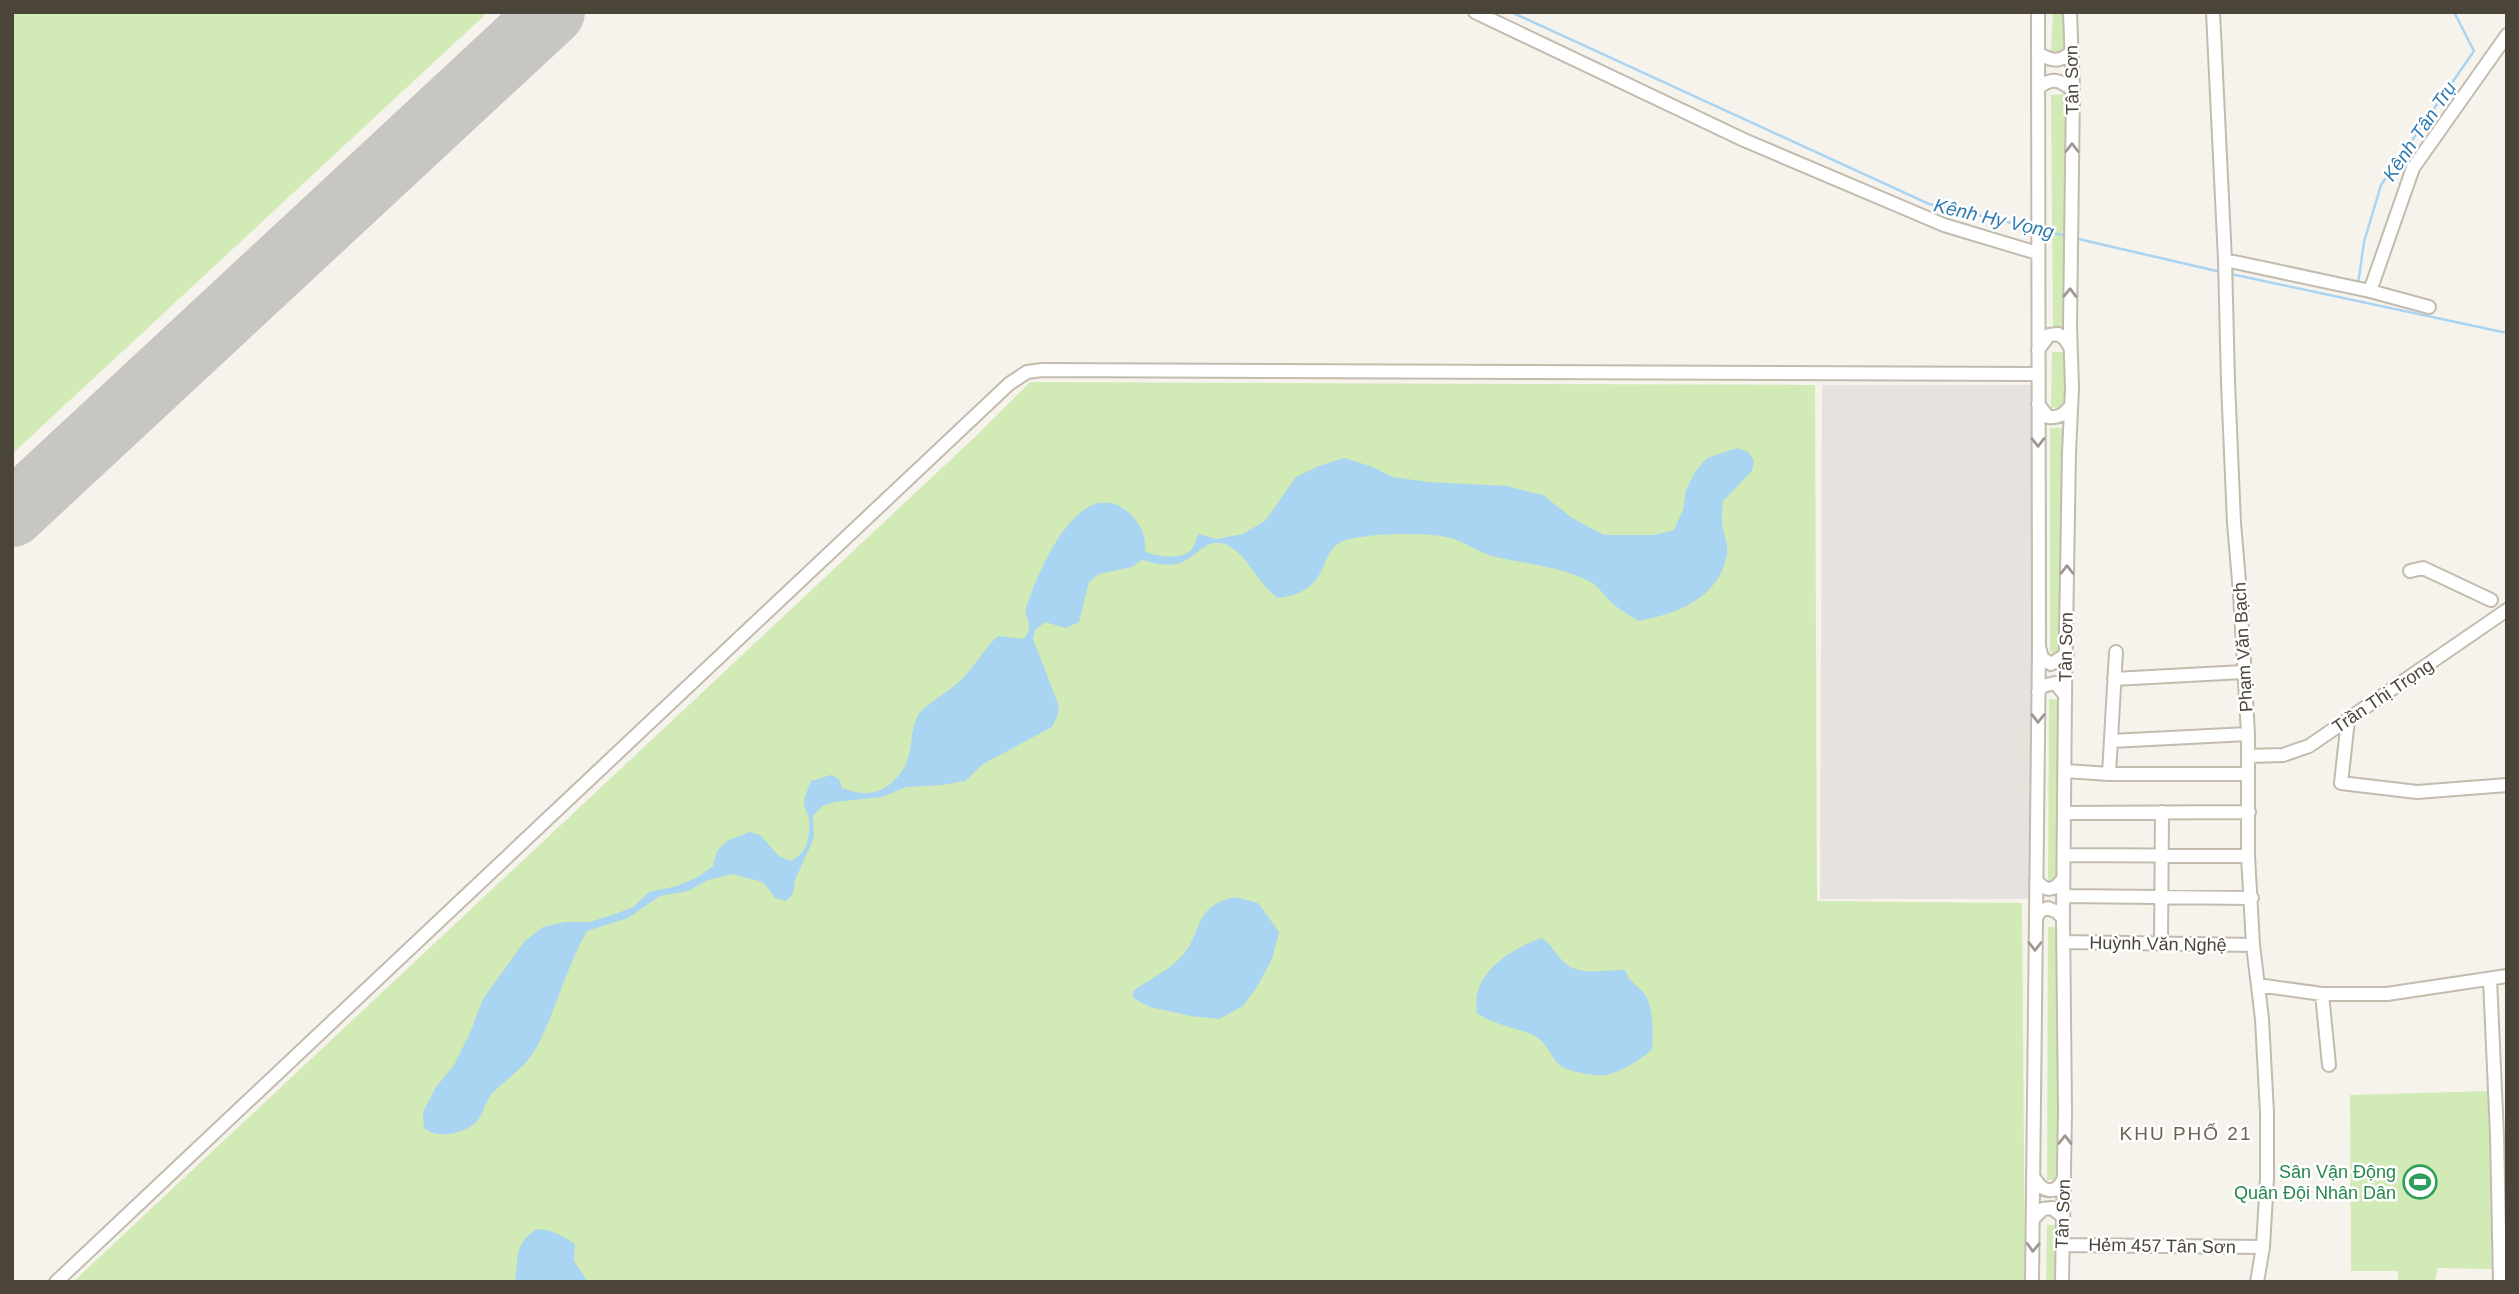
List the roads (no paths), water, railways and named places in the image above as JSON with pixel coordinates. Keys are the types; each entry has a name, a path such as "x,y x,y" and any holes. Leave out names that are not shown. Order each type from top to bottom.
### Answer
{"street":[{"path":"1475,12 1744,140 1944,225 2037,252"},
{"name":"Tân Sơn","path":"2032,1282 2039,646 2038,12"},
{"name":"Tân Sơn","path":"2062,1282 2065,695 2072,388 2070,348 2073,90 2070,12"},
{"name":"Phạm Văn Bạch","path":"2213,12 2234,523 2248,734 2248,856 2267,1113 2263,1247 2257,1282"},
{"path":"2365,290 2413,168 2507,35"},
{"path":"2038,53 2056,61 2071,52"},
{"path":"2038,88 2047,81 2055,80 2063,82 2073,90"},
{"path":"2225,260 2365,290 2429,307"},
{"path":"2038,350 2049,335 2058,334 2070,348"},
{"path":"56,1282 1009,384 1027,372 2038,374"},
{"path":"2038,404 2048,417 2056,418 2064,415 2070,407"},
{"path":"2410,572 2423,568 2491,600"},
{"name":"Trần Thị Trọng","path":"2248,756 2283,755 2309,746 2507,610"},
{"path":"2039,646 2042,658 2051,664 2067,654"},
{"path":"2109,774 2116,652"},
{"path":"2114,679 2243,672"},
{"path":"2038,692 2043,686 2055,684 2065,695"},
{"path":"2348,720 2341,783 2417,792 2507,785"},
{"path":"2111,741 2248,734"},
{"path":"2066,771 2109,774 2248,774"},
{"path":"2064,813 2249,812"},
{"path":"2161,943 2162,813"},
{"path":"2064,855 2248,856"},
{"path":"2036,880 2043,888 2050,890 2057,887 2063,879"},
{"path":"2063,896 2252,898"},
{"path":"2036,918 2040,911 2049,908 2063,918"},
{"name":"Huỳnh Văn Nghệ","path":"2064,942 2253,945"},
{"path":"2258,985 2322,994 2387,994 2507,976"},
{"path":"2490,979 2500,1282"},
{"path":"2322,994 2329,1065"},
{"path":"2035,1180 2040,1187 2049,1191 2056,1189 2064,1178"},
{"path":"2034,1218 2043,1209 2052,1208 2062,1216"},
{"name":"Hẻm 457 Tân Sơn","path":"2062,1245 2263,1247"}],"water":[{"path":"1737,448 1748,452 1754,460 1752,471 1723,501 1722,520 1727,555 1722,570 1706,593 1694,601 1667,614 1638,621 1612,603 1592,583 1578,576 1496,557 1437,535 1382,535 1346,540 1330,552 1322,570 1308,587 1296,594 1278,598 1236,551 1222,543 1208,545 1180,563 1165,565 1142,560 1132,567 1099,574 1089,582 1079,622 1066,628 1045,622 1035,630 1033,639 1059,706 1052,727 983,764 965,781 906,787 882,797 822,806 813,816 814,838 795,880 793,894 786,901 775,898 763,882 732,874 708,880 688,891 660,896 628,918 587,931 535,1050 520,1069 490,1096 480,1118 466,1129 451,1134 437,1134 424,1128 423,1112 436,1087 454,1065 483,999 524,942 543,927 565,922 590,922 618,913 633,907 649,892 677,886 698,877 713,866 717,851 727,841 749,832 760,835 779,856 790,861 796,858 804,849 808,838 809,818 804,803 811,781 831,775 839,779 842,788 863,793 872,793 888,786 905,766 915,722 922,710 961,680 998,636 1024,639 1027,635 1029,622 1025,611 1050,553 1062,532 1077,515 1093,505 1111,503 1129,513 1142,530 1145,551 1162,556 1181,555 1191,550 1199,534 1216,539 1243,534 1265,521 1296,477 1344,458 1393,477 1428,482 1506,486 1543,495 1572,518 1604,535 1655,535 1674,530 1683,510 1686,490 1695,472 1707,458"},
{"path":"1236,897 1258,903 1279,932 1272,959 1243,1006 1219,1019 1150,1007 1133,998 1133,991 1168,968 1187,950 1200,922 1211,907"},
{"path":"1542,938 1562,960 1578,970 1625,970 1630,980 1647,997 1652,1019 1652,1049 1617,1072 1601,1075 1583,1073 1562,1067 1533,1035 1477,1013 1476,999 1486,975 1506,956"},
{"path":"537,1229 557,1234 575,1245 574,1261 588,1282 515,1282 521,1246"}],"waterway":[{"name":"Kênh Hy Vọng","path":"1511,12 1929,204 2034,228"},
{"name":"Kênh Tân Trụ","path":"2358,284 2364,242 2381,185 2474,51 2454,12"},
{"name":"Kênh Hy Vọng","path":"2043,231 2068,236"},
{"name":"Kênh Hy Vọng","path":"2074,238 2221,272"},
{"name":"Kênh Hy Vọng","path":"2231,274 2507,333"}],"place":[{"name":"Sân Vận Động Quân Đội Nhân Dân","path":"2420,1182"}],"district":[{"name":"KHU PHỐ 21","path":"2186,1133"}]}
